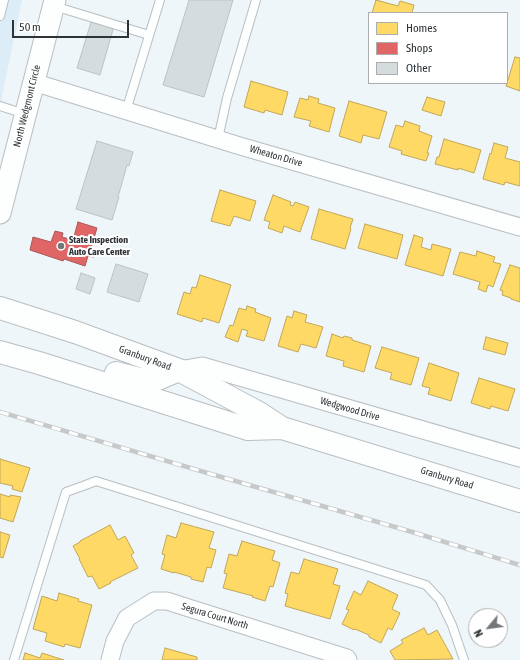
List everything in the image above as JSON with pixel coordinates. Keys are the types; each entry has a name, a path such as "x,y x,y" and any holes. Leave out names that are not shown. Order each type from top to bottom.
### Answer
{"main road":[{"name":"Granbury Road","path":"0,308 75,332 179,370 259,413 282,428 520,501"},
{"name":"Granbury Road","path":"0,352 248,429 282,428"},
{"path":"39,363 60,360 81,362 143,380 158,379 179,370"}],"street":[{"name":"North Wedgmont Circle","path":"1,206 54,3"},
{"name":"Wheaton Drive","path":"33,82 218,139 520,227"},
{"name":"Wedgwood Drive","path":"179,370 202,366 520,458"},
{"name":"Segura Court North","path":"110,660 115,641 127,618 154,601 167,601 347,658 348,660"}],"lane":[{"path":"0,16 4,0"},
{"path":"126,111 160,0"},
{"path":"218,139 256,0"},
{"path":"54,3 149,35"},
{"path":"0,106 26,114"},
{"path":"14,660 66,492 96,480 426,585 440,600 452,625 464,660"}],"shaded area":[{"path":"0,0 22,0 0,106"}],"building: Homes":[{"path":"376,0 398,6 400,1 414,5 412,12 372,12"},
{"path":"515,57 520,58 520,91 506,86 508,84"},
{"path":"251,81 288,92 282,115 265,110 264,113 244,107"},
{"path":"309,96 319,99 318,103 335,108 329,132 309,126 311,121 294,117 300,98 308,100"},
{"path":"427,97 445,102 441,116 422,110"},
{"path":"349,101 387,112 379,139 363,135 361,143 339,136"},
{"path":"405,121 420,126 419,131 432,136 426,161 401,154 402,151 389,147 396,125 403,127"},
{"path":"444,139 481,150 474,173 458,168 458,170 435,164 437,157 439,157"},
{"path":"494,143 508,147 505,158 520,162 520,186 505,182 504,185 483,179"},
{"path":"220,190 256,201 250,221 234,216 230,226 211,221"},
{"path":"273,195 291,202 290,205 293,206 295,202 309,207 300,232 284,226 282,233 268,228 270,222 264,220"},
{"path":"319,209 353,219 345,249 311,239"},
{"path":"365,224 403,235 397,259 358,248"},
{"path":"414,235 423,238 421,247 431,250 432,244 451,249 443,276 405,265"},
{"path":"477,251 495,257 493,262 501,264 493,287 488,285 486,292 478,289 480,282 453,274 460,252 476,256"},
{"path":"510,265 520,268 520,302 502,295 503,291 500,290"},
{"path":"200,275 231,285 219,323 203,318 202,322 177,314 184,292 190,294 192,287 196,288"},
{"path":"247,306 256,309 255,312 271,318 264,341 246,336 248,331 242,329 238,342 225,337 230,325 233,326 239,308 246,310"},
{"path":"294,311 307,315 305,322 323,327 316,348 301,344 298,352 278,346 287,316 292,318"},
{"path":"332,334 343,338 344,336 352,338 352,340 371,346 364,372 343,366 344,361 326,356"},
{"path":"486,337 508,343 505,355 483,349"},
{"path":"382,347 419,358 411,385 390,379 392,373 375,368"},
{"path":"429,363 459,373 451,401 428,394 430,388 422,386"},
{"path":"479,378 515,389 508,411 491,406 490,409 471,403"},
{"path":"0,459 30,468 22,492 12,489 13,486 0,483"},
{"path":"0,494 10,497 10,495 21,497 13,522 0,518"},
{"path":"181,523 214,532 209,548 216,550 211,568 207,567 203,582 191,579 191,577 161,569 165,555 162,554 167,535 176,538"},
{"path":"110,525 118,540 125,536 134,553 131,555 138,568 99,589 92,576 88,577 73,546"},
{"path":"0,532 10,535 3,558 0,557"},
{"path":"242,541 275,551 272,560 280,563 273,587 270,586 265,601 252,597 253,596 223,588 227,574 224,573 229,554 237,556"},
{"path":"304,559 338,569 333,584 340,586 330,619 285,606 288,594 285,593 291,572 299,574"},
{"path":"368,581 398,595 392,609 400,613 392,630 388,628 381,643 369,637 369,635 342,624 349,610 346,609 354,591 361,595"},
{"path":"59,593 92,605 80,648 65,644 64,647 45,641 47,633 33,629 42,596 57,601"},
{"path":"424,628 428,635 437,630 453,659 395,660 390,651 403,643 401,640"},
{"path":"165,648 197,657 197,660 162,660"},
{"path":"25,653 40,658 42,653 64,660 23,660"}],"building: Shops":[{"name":"State Inspection Auto Care Center","path":"78,222 97,228 90,251 96,253 94,257 88,256 85,266 64,259 63,261 30,250 33,237 51,242 55,231 63,233 62,237 73,240"}],"building: Other":[{"path":"189,0 233,0 204,97 163,85"},
{"path":"92,19 114,26 100,75 77,68"},
{"path":"97,141 133,152 129,166 127,165 112,220 76,209"},
{"path":"116,264 148,274 139,302 107,292"},
{"path":"81,273 95,278 90,294 76,289"}],"railway":[{"path":"0,412 409,531 520,565"}],"place":[{"name":"State Inspection Auto Care Center","path":"61,246"}]}
